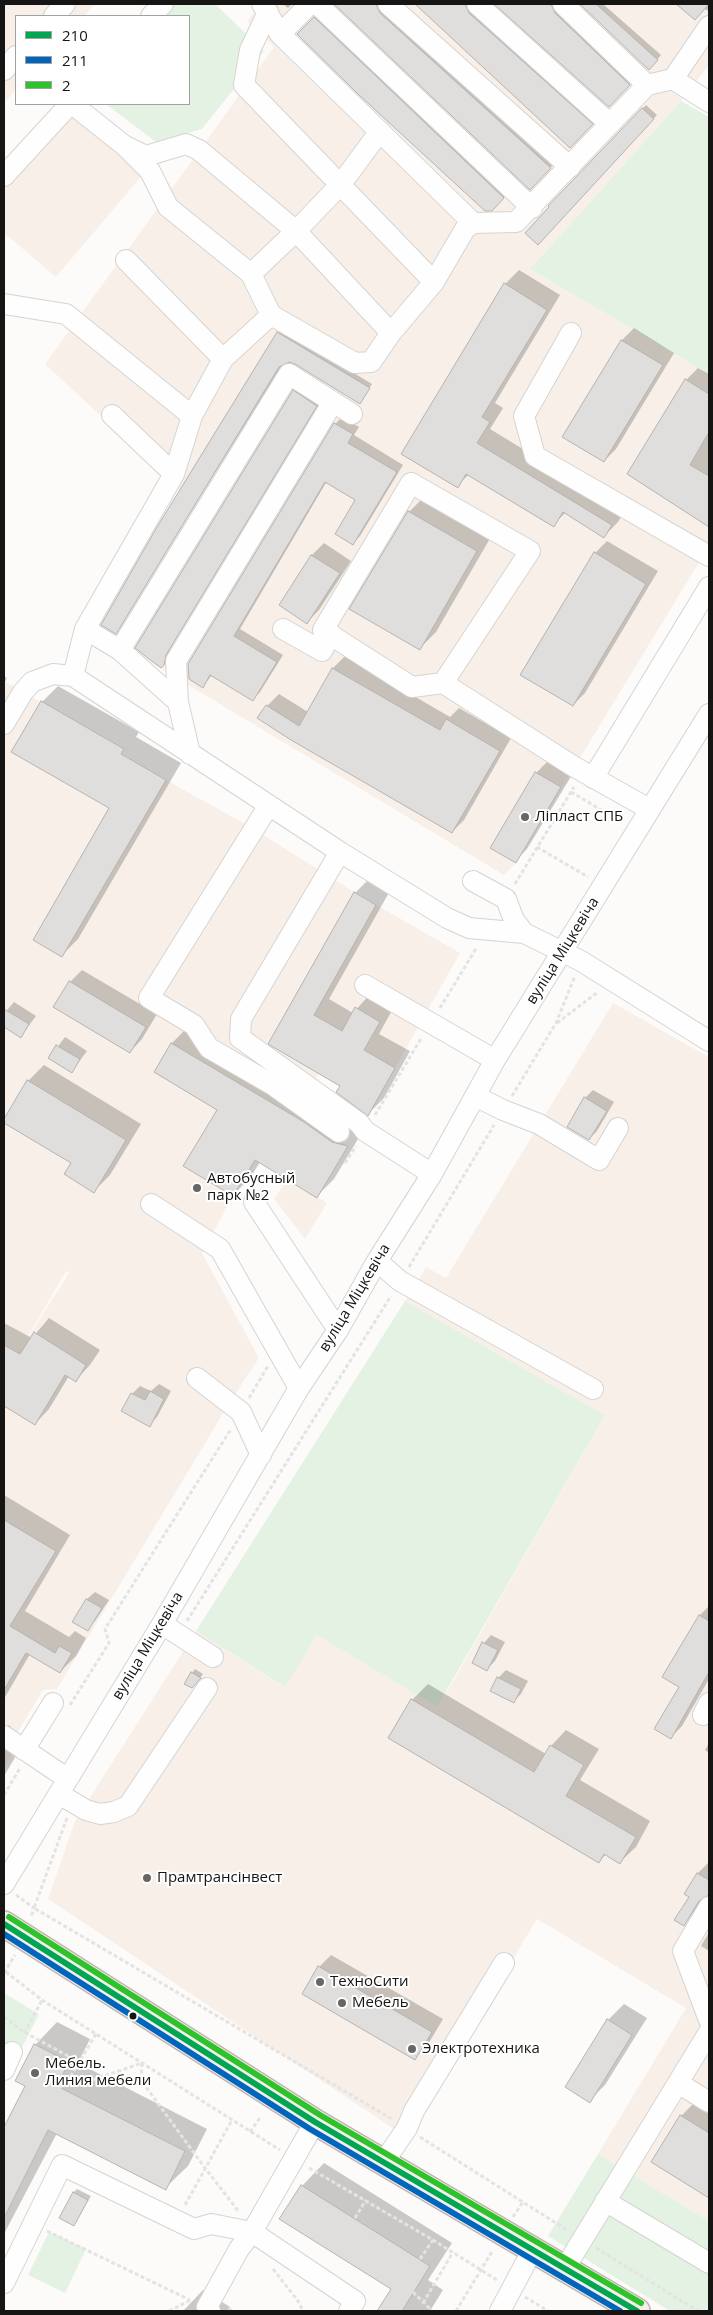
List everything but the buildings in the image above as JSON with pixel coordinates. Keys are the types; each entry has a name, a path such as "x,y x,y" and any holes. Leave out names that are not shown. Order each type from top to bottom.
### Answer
{"main road":[{"path":"4,1924 315,2122 636,2311"}],"street":[{"path":"55,15 65,4"},
{"path":"152,15 163,4"},
{"path":"280,34 310,4"},
{"path":"317,4 532,208"},
{"path":"388,4 570,167"},
{"path":"477,4 610,124"},
{"path":"562,4 647,85"},
{"path":"265,8 280,34 473,223"},
{"path":"265,8 250,50 244,85 434,282"},
{"path":"72,105 125,146 150,171 168,207 251,274 272,315 355,363 371,362 391,333 434,282 465,229 473,223 516,222 532,208 647,85 673,79 709,26"},
{"path":"4,70 15,57"},
{"path":"673,79 709,102"},
{"path":"4,176 70,105"},
{"path":"251,274 341,184 380,131"},
{"path":"125,146 146,156 186,144 198,150 296,231 391,333"},
{"path":"126,260 223,359"},
{"path":"4,304 66,314 192,416"},
{"path":"73,676 85,629 174,474 192,416 223,359 272,315"},
{"path":"571,333 524,416 535,456 709,556"},
{"path":"120,650 289,374 352,414"},
{"path":"190,754 178,702 176,660 333,402"},
{"path":"112,415 174,474"},
{"path":"444,683 530,551 411,483 324,630 412,687 444,683 589,775 649,809"},
{"path":"589,775 709,587"},
{"path":"85,629 120,650 178,702"},
{"path":"283,629 322,650 331,634"},
{"path":"4,724 23,692 32,682 53,674 73,676 340,852 448,918 469,928 509,930 524,933 581,961 709,1041"},
{"name":"вуліца Міцкевіча","path":"4,1884 66,1792 299,1388 338,1330 377,1260 432,1174 495,1060 564,952 649,809 709,714"},
{"path":"269,805 149,998 194,1025 209,1048 273,1086 339,1132"},
{"path":"340,852 241,1019 240,1038 359,1123 365,1131 432,1174"},
{"path":"473,882 506,899 514,920 524,933"},
{"path":"364,985 495,1060"},
{"path":"475,1096 503,1110 539,1124 599,1160 618,1128"},
{"path":"254,1202 338,1330"},
{"path":"150,1204 220,1249 299,1388"},
{"path":"377,1260 400,1281 593,1389"},
{"path":"197,1378 241,1412 261,1455"},
{"path":"162,1624 213,1657"},
{"path":"4,1736 27,1752 86,1810 100,1814 114,1812 128,1806 208,1688"},
{"path":"27,1752 61,1706"},
{"path":"709,1908 684,1951 709,2020"},
{"path":"383,2163 407,2114 504,1962"},
{"path":"565,2268 709,2032"},
{"path":"678,2083 709,2102"},
{"path":"210,2311 207,2307 239,2249 252,2232 292,2158 315,2122"},
{"path":"4,2284 62,2165 194,2228 211,2224 252,2232 355,2301 349,2311"},
{"path":"605,2201 709,2263"},
{"path":"500,2311 533,2249"}],"path":[{"path":"506,899 571,792 589,775"},
{"path":"571,792 637,832"},
{"path":"538,847 603,886"},
{"path":"345,1164 486,930"},
{"path":"179,1634 400,1281 556,1023 581,961"},
{"path":"556,1023 613,981"},
{"path":"61,1706 109,1643 105,1629 277,1352"},
{"path":"4,1795 27,1752"},
{"path":"66,1792 34,1908 407,2114 582,2239 698,2311"},
{"path":"6,1972 42,2000 250,2132 453,2252 548,2311"},
{"path":"8,2061 42,2000"},
{"path":"4,2017 24,2032 79,2062"},
{"path":"59,2088 69,2079 96,2034"},
{"path":"69,2079 81,2084 142,2063"},
{"path":"142,2063 142,2080 239,2213"},
{"path":"250,2132 261,2116"},
{"path":"176,2220 232,2120"},
{"path":"355,2218 366,2200"},
{"path":"33,2224 190,2300"},
{"path":"420,2259 433,2240"},
{"path":"423,2303 453,2252"},
{"path":"270,2265 298,2301 303,2311"},
{"path":"456,2311 482,2270"},
{"path":"413,2292 432,2311"}],"shaded area":[{"path":"4,4 95,4 85,15 15,15 15,90 4,103"},
{"path":"262,4 709,4 709,65 681,101 530,269 709,374 709,546 516,863 504,875 95,629 180,490 45,364 274,47 247,21"},
{"path":"73,111 145,172 56,277 4,233 4,184"},
{"path":"4,681 124,749 111,771 127,779 136,763 254,829 354,892 460,953 368,1116 334,1097 340,1086 319,1074 305,1095 353,1126 342,1142 348,1146 317,1197 327,1203 305,1239 274,1199 287,1179 255,1160 233,1196 202,1253 259,1358 230,1402 57,1689 43,1690 10,1745 15,1749 4,1768","holes":["66,1271 69,1273 27,1339"]},
{"path":"613,1003 709,1057 709,2221 598,2154 686,2008 537,1919 406,2137 48,1899 75,1821 196,1631 284,1687 317,1635 437,1707 605,1415 405,1301 426,1267 446,1278"}],"green space":[{"path":"174,4 215,4 264,51 202,129 156,142 107,105 190,105 190,15 163,15"},
{"path":"681,101 709,117 709,374 530,269"},
{"path":"405,1301 605,1415 437,1707 317,1635 285,1687 196,1631"},
{"path":"4,1993 39,2014 4,2083"},
{"path":"598,2154 709,2221 709,2311 670,2311 548,2236"},
{"path":"49,2232 86,2249 65,2293 28,2275"}],"transit line":[{"name":"2","path":"9,1917 320,2115 641,2303"},
{"name":"210","path":"4,1924 315,2122 637,2311"},
{"name":"211","path":"4,1934 310,2129 620,2311"}],"place":[{"name":"Ліпласт СПБ","path":"525,817"},
{"name":"Автобусный парк №2","path":"197,1188"},
{"name":"Прамтрансінвест","path":"147,1878"},
{"name":"ТехноСити","path":"320,1982"},
{"name":"Мебель","path":"342,2003"},
{"name":"Электротехника","path":"412,2049"},
{"name":"Мебель. Линия мебели","path":"35,2073"}]}
